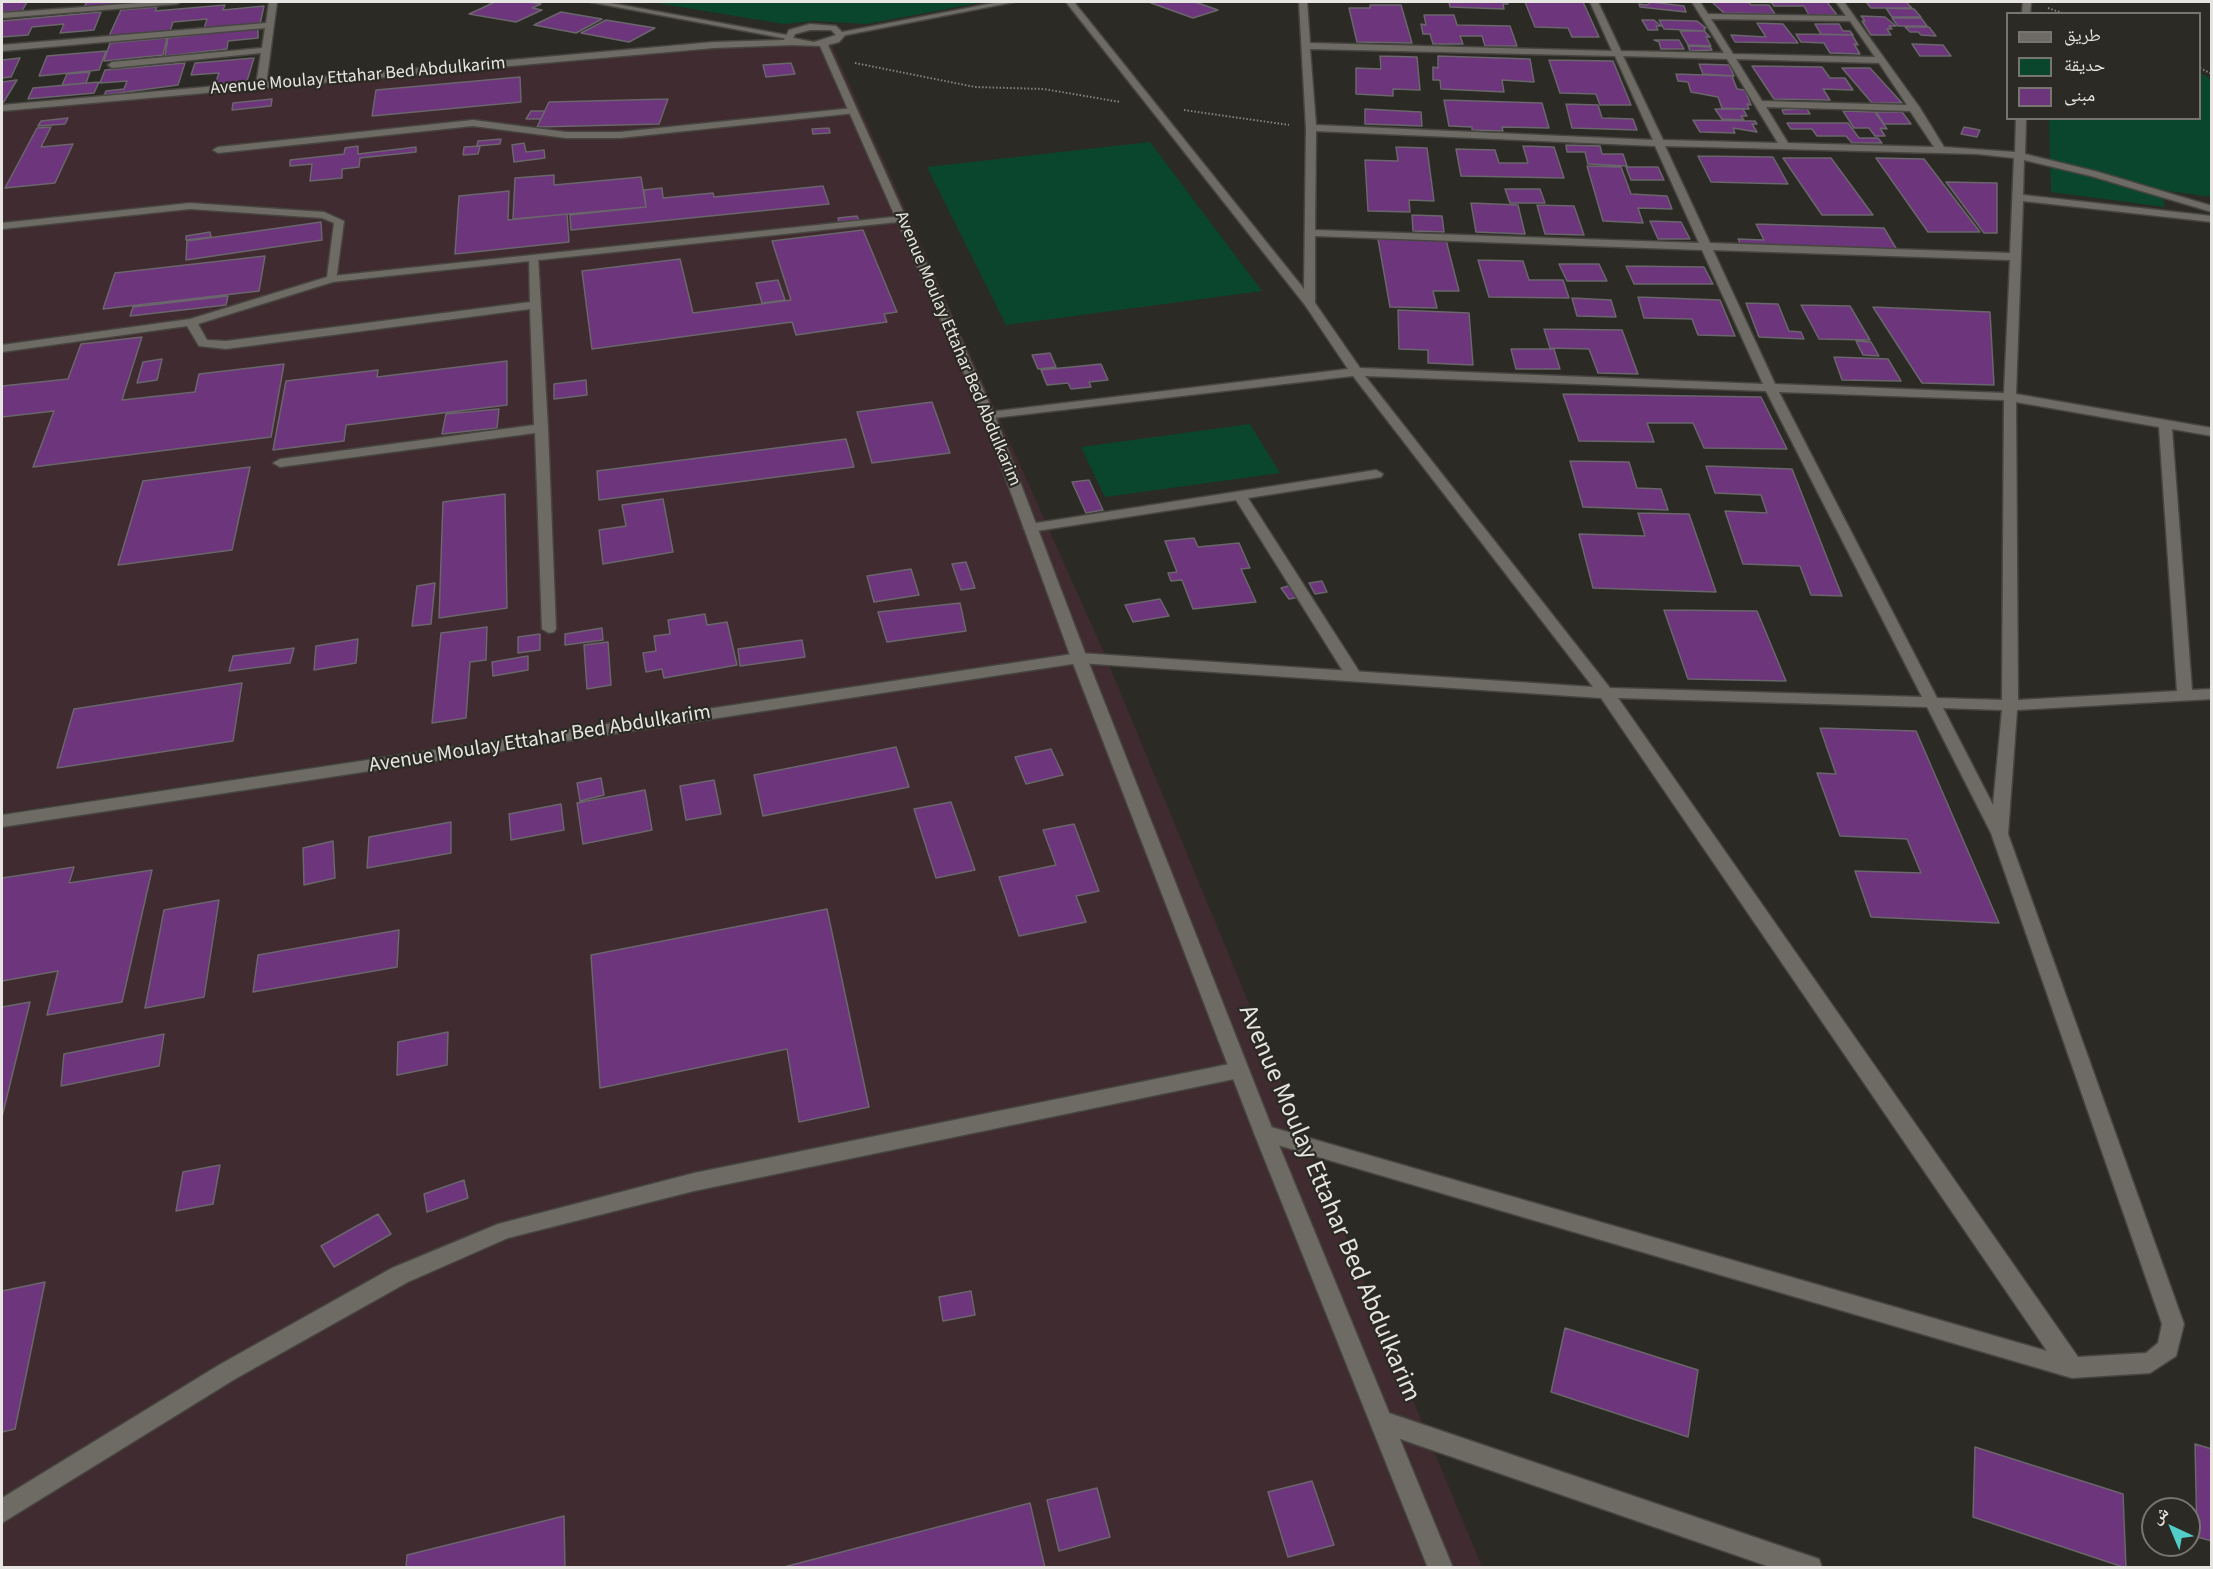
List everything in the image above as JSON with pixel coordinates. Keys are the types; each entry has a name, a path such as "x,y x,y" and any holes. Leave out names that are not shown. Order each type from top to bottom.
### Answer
{"street":[{"path":"44,12 49,2"},
{"path":"2,16 177,2"},
{"path":"261,85 273,2"},
{"path":"594,2 791,36 825,50 841,33"},
{"path":"791,36 826,27 841,33 1010,2"},
{"path":"1070,2 1308,303 1356,372 1606,693 2072,1368"},
{"path":"1303,2 1311,128 1308,303"},
{"path":"1264,1133 2072,1368 2150,1363 2168,1349 2173,1324 1999,834 1771,389 1594,2"},
{"path":"1696,2 1785,146"},
{"path":"1840,2 1915,108 1940,149"},
{"path":"1705,16 1852,19"},
{"path":"2,48 270,25"},
{"name":"Avenue Moulay Ettahar Bed Abdulkarim","path":"2,108 714,45 791,36"},
{"path":"1306,46 1882,60"},
{"path":"112,65 266,50"},
{"name":"Avenue Moulay Ettahar Bed Abdulkarim","path":"825,50 903,219 989,416 1079,658 1239,1070 1383,1422 1810,1568"},
{"path":"1760,104 1915,108"},
{"path":"218,150 473,123 566,135 620,135 854,111"},
{"path":"1999,834 2010,705 2010,397 2020,198 2021,120"},
{"path":"1311,128 1659,143 1940,149 2020,156 2094,174 2211,209"},
{"path":"2020,198 2211,219"},
{"path":"2,226 190,206 324,215 339,221 332,279"},
{"path":"2,349 191,322 332,279 903,219"},
{"path":"1310,233 1707,248 2017,256"},
{"path":"534,258 549,629"},
{"path":"191,322 203,342 226,345 537,305"},
{"path":"989,416 1356,372 2010,397 2211,432"},
{"path":"2165,424 2185,694"},
{"path":"280,463 542,428"},
{"path":"1030,528 1376,474"},
{"path":"1240,495 1354,676"},
{"path":"1079,658 1606,693 2010,705 2211,694"},
{"name":"Avenue Moulay Ettahar Bed Abdulkarim","path":"2,821 1079,658"},
{"path":"2,1511 227,1372 400,1275 505,1230 694,1182 1239,1070"},
{"path":"1383,1422 1441,1568"}],"path":[{"path":"825,50 975,87 1044,90 1085,98 1311,128"}],"shaded area":[{"path":"829,38 1102,648 1482,1567 2,1567 2,821 979,667 2,813 2,111"}],"green space":[{"path":"650,2 984,2 867,24 814,21 784,24"},
{"path":"2201,74 2211,79 2211,197 2161,190 2165,207 2051,192 2049,120 2201,120"},
{"path":"1150,142 1262,291 1006,325 927,167"},
{"path":"1250,424 1280,473 1105,497 1081,447"}],"building":[{"path":"2,2 27,2 22,11 2,12"},
{"path":"87,2 150,2 84,7"},
{"path":"485,2 528,2 541,4 532,8 542,10 516,22 469,14 493,3"},
{"path":"1195,2 1218,10 1193,18 1151,3"},
{"path":"1449,2 1507,2 1508,4 1503,4 1504,9 1450,7"},
{"path":"1525,2 1583,2 1599,37 1572,37 1568,28 1535,27"},
{"path":"1651,2 1684,6 1686,12 1640,7 1639,4 1647,5"},
{"path":"1712,2 1748,2 1751,5 1769,5 1775,14 1724,13"},
{"path":"1771,2 1827,2 1837,15 1809,15 1804,6 1774,6"},
{"path":"1866,2 1906,2 1912,8 1871,8"},
{"path":"225,5 223,10 264,6 260,24 204,29 207,19 173,22 170,31 109,36 121,10 157,7 155,11"},
{"path":"1370,5 1401,5 1412,43 1357,42 1349,8 1370,8"},
{"path":"1886,8 1914,9 1921,17 1892,17"},
{"path":"101,12 94,30 60,33 64,24 32,27 28,35 2,37 2,21"},
{"path":"561,12 602,19 576,33 534,25"},
{"path":"1424,15 1454,15 1457,25 1510,26 1517,46 1485,46 1482,36 1460,36 1463,44 1433,44 1430,34 1423,34 1421,24 1426,25"},
{"path":"1861,16 1885,17 1896,26 1889,26 1892,29 1887,29 1891,35 1871,35"},
{"path":"1892,18 1921,18 1927,26 1898,26"},
{"path":"606,20 655,28 629,42 581,33"},
{"path":"1642,20 1654,20 1661,26 1656,26 1658,30 1648,30"},
{"path":"1659,20 1697,21 1706,28 1704,28 1705,31 1664,29"},
{"path":"1757,23 1783,24 1798,43 1735,42 1731,35 1766,37"},
{"path":"1815,24 1839,24 1843,31 1850,31 1853,35 1821,34"},
{"path":"1905,27 1929,27 1936,36 1910,32"},
{"path":"258,28 258,38 228,41 227,49 165,56 168,38"},
{"path":"1680,31 1704,31 1710,37 1706,37 1711,46 1688,45"},
{"path":"1796,34 1852,35 1860,54 1830,53 1824,43 1801,42"},
{"path":"167,38 163,55 104,61 110,43"},
{"path":"1654,40 1679,40 1684,49 1661,49 1659,42"},
{"path":"1912,44 1943,45 1951,56 1920,56"},
{"path":"1688,46 1710,47 1712,50 1690,51"},
{"path":"106,51 99,70 39,76 47,56"},
{"path":"1380,56 1417,57 1420,90 1393,89 1393,96 1356,94 1356,68 1381,69"},
{"path":"1438,56 1530,59 1534,82 1502,80 1504,92 1441,89 1440,80 1433,80 1433,67 1438,68"},
{"path":"20,58 11,77 2,78 2,60"},
{"path":"254,58 247,81 215,84 219,73 191,75 195,63"},
{"path":"1549,60 1613,61 1631,105 1600,105 1596,94 1560,93"},
{"path":"185,63 178,85 104,95 106,91 124,89 127,81 100,83 105,70"},
{"path":"791,63 795,74 766,77 763,65"},
{"path":"1699,64 1729,65 1734,76 1703,74"},
{"path":"1752,66 1822,67 1830,78 1845,78 1853,90 1823,89 1830,100 1774,99"},
{"path":"1842,68 1870,68 1902,103 1872,103"},
{"path":"90,72 86,83 62,85 67,74"},
{"path":"1676,74 1732,76 1737,89 1745,90 1751,105 1747,104 1749,109 1722,108 1718,97 1691,92 1688,82 1678,81"},
{"path":"520,77 521,102 372,116 376,90"},
{"path":"17,80 3,103 2,103 2,82"},
{"path":"99,82 94,93 28,99 33,88"},
{"path":"272,99 271,106 232,110 233,103"},
{"path":"668,99 659,124 537,127 549,102"},
{"path":"1444,100 1542,103 1549,128 1502,127 1503,131 1472,130 1472,127 1449,126"},
{"path":"1566,104 1598,105 1602,118 1633,119 1637,130 1572,128"},
{"path":"1365,109 1421,112 1422,126 1365,124"},
{"path":"1715,109 1743,109 1747,116 1741,116 1744,120 1722,119"},
{"path":"1807,109 1810,114 1784,114 1782,110"},
{"path":"531,111 545,111 541,119 526,119"},
{"path":"1843,111 1875,112 1887,129 1880,128 1885,136 1875,136 1869,128 1854,128"},
{"path":"1876,112 1902,112 1911,124 1884,124"},
{"path":"68,118 65,124 38,126 41,121"},
{"path":"1693,120 1755,121 1757,124 1752,124 1757,132 1733,128 1735,133 1700,132"},
{"path":"1787,123 1848,123 1859,138 1878,138 1882,143 1852,143 1846,136 1817,136 1812,129 1791,129"},
{"path":"51,127 41,147 73,144 55,183 5,188 37,128"},
{"path":"1964,127 1980,130 1977,137 1961,134"},
{"path":"829,128 830,133 813,134 812,129"},
{"path":"501,139 500,144 477,146 478,141"},
{"path":"524,143 526,152 544,150 545,158 514,162 512,145"},
{"path":"1566,145 1600,146 1602,154 1623,154 1627,166 1588,164 1585,152 1567,152"},
{"path":"358,146 358,154 416,147 416,152 360,158 359,167 342,169 342,178 310,181 312,164 290,166 290,160 344,154 345,148"},
{"path":"480,146 478,154 463,155 464,147"},
{"path":"1523,146 1554,147 1564,178 1461,176 1456,149 1495,150 1499,163 1528,163"},
{"path":"1396,147 1427,148 1434,201 1409,200 1410,212 1368,211 1365,160 1398,161"},
{"path":"1698,156 1773,157 1788,184 1711,182"},
{"path":"1783,158 1831,158 1873,215 1822,215"},
{"path":"1876,158 1924,159 1980,232 1928,232"},
{"path":"1587,166 1621,167 1631,194 1667,196 1672,209 1638,208 1643,223 1603,221"},
{"path":"1626,167 1658,167 1664,180 1631,180"},
{"path":"554,175 554,185 641,177 646,207 513,219 515,178"},
{"path":"1946,182 1997,183 1997,233 1984,233"},
{"path":"823,186 829,204 571,230 570,215 646,207 644,190 662,188 663,198 713,193 714,197"},
{"path":"1505,189 1540,189 1545,203 1510,203"},
{"path":"509,191 508,220 567,214 569,242 455,254 459,196"},
{"path":"1471,203 1518,205 1525,234 1476,232"},
{"path":"1537,205 1574,206 1584,235 1545,234"},
{"path":"1412,215 1442,216 1444,232 1413,231"},
{"path":"857,216 859,220 839,222 838,218"},
{"path":"1650,221 1681,222 1690,239 1658,239"},
{"path":"321,222 322,240 186,260 187,241"},
{"path":"1756,224 1884,228 1897,250 1741,245 1738,239 1764,240"},
{"path":"863,230 897,312 884,314 887,322 796,335 792,322 592,349 582,271 680,259 693,313 791,300 772,241"},
{"path":"210,232 211,237 186,240 186,236"},
{"path":"1378,239 1446,240 1459,291 1433,291 1437,308 1390,307"},
{"path":"265,256 259,291 103,309 115,273"},
{"path":"1478,260 1523,261 1529,280 1563,280 1569,298 1489,297"},
{"path":"1559,264 1599,264 1607,281 1567,281"},
{"path":"1626,266 1704,267 1713,284 1634,284"},
{"path":"778,280 785,300 762,303 756,283"},
{"path":"228,296 226,305 130,316 133,307"},
{"path":"1638,297 1720,300 1735,336 1698,335 1692,319 1644,318"},
{"path":"1572,298 1611,300 1616,317 1577,316"},
{"path":"1746,303 1778,304 1789,331 1801,332 1804,339 1759,337"},
{"path":"1801,305 1850,306 1870,340 1819,339"},
{"path":"1873,307 1990,312 1994,385 1922,383"},
{"path":"1398,310 1469,313 1473,365 1428,363 1428,350 1399,349"},
{"path":"1544,329 1622,330 1638,374 1598,373 1589,349 1550,348"},
{"path":"142,337 122,400 195,392 199,374 284,364 271,437 33,467 54,411 2,417 2,386 68,379 81,344"},
{"path":"1856,341 1871,342 1879,356 1863,355"},
{"path":"1511,349 1554,349 1560,369 1516,369"},
{"path":"1050,353 1056,367 1038,369 1032,355"},
{"path":"1834,357 1888,359 1901,381 1842,380"},
{"path":"162,359 157,380 137,383 143,362"},
{"path":"507,361 507,405 346,425 344,441 273,450 286,381 378,370 377,377"},
{"path":"1101,364 1108,380 1089,382 1091,387 1071,389 1068,383 1047,385 1041,370"},
{"path":"586,380 587,395 554,399 554,384"},
{"path":"1563,394 1761,397 1787,449 1704,448 1693,423 1647,423 1654,442 1579,441"},
{"path":"932,402 950,453 872,463 857,412"},
{"path":"499,409 497,428 442,434 446,414"},
{"path":"846,439 854,467 599,500 597,471"},
{"path":"1570,461 1629,462 1637,488 1661,489 1668,510 1583,507"},
{"path":"1706,466 1792,469 1842,596 1811,595 1800,566 1743,564 1725,511 1767,513 1761,495 1715,493"},
{"path":"250,467 232,550 118,565 143,481"},
{"path":"1089,480 1103,510 1086,513 1072,482"},
{"path":"505,494 507,608 439,618 443,502"},
{"path":"663,499 673,552 603,564 599,530 626,526 622,505"},
{"path":"1638,513 1689,514 1716,592 1593,588 1579,534 1645,536"},
{"path":"1194,538 1198,547 1239,543 1250,568 1241,569 1256,602 1193,609 1182,580 1171,581 1168,573 1177,572 1165,541"},
{"path":"966,562 975,588 961,590 952,564"},
{"path":"911,569 919,595 874,602 867,576"},
{"path":"1322,581 1327,592 1315,594 1309,583"},
{"path":"435,583 431,624 412,626 417,586"},
{"path":"1292,585 1300,597 1289,599 1281,588"},
{"path":"1160,599 1169,616 1133,622 1125,605"},
{"path":"960,603 966,631 887,642 878,612"},
{"path":"1664,610 1757,611 1786,681 1688,679"},
{"path":"705,614 707,625 727,622 737,665 664,678 662,669 646,672 643,653 656,651 654,636 670,634 668,620"},
{"path":"487,627 486,660 470,662 466,718 432,723 441,633"},
{"path":"602,628 603,640 565,645 565,634"},
{"path":"540,634 540,650 518,653 518,637"},
{"path":"358,639 356,663 314,670 316,646"},
{"path":"802,640 805,657 740,666 738,649"},
{"path":"608,642 611,685 587,689 584,645"},
{"path":"294,648 290,663 229,671 233,656"},
{"path":"528,656 528,670 493,676 492,662"},
{"path":"242,683 233,741 57,768 74,709"},
{"path":"1820,728 1916,731 1999,923 1871,917 1855,871 1921,873 1907,839 1840,836 1817,773 1836,774"},
{"path":"896,747 909,787 763,816 754,775"},
{"path":"1051,749 1063,775 1026,784 1015,757"},
{"path":"601,778 604,795 580,801 577,783"},
{"path":"714,780 721,814 686,820 680,786"},
{"path":"645,790 652,830 583,844 577,803"},
{"path":"951,802 975,870 936,878 914,809"},
{"path":"561,804 564,830 511,840 509,814"},
{"path":"451,822 451,853 367,868 369,837"},
{"path":"1074,824 1099,891 1076,896 1086,922 1019,936 999,877 1056,865 1043,830"},
{"path":"333,841 335,878 304,885 303,848"},
{"path":"74,867 69,883 152,870 122,1002 47,1015 58,971 2,981 2,878"},
{"path":"219,900 204,997 145,1008 164,910"},
{"path":"827,909 869,1107 799,1122 787,1049 600,1088 591,955"},
{"path":"399,930 397,967 253,992 258,955"},
{"path":"30,1002 2,1117 2,1007"},
{"path":"448,1032 447,1065 397,1075 398,1042"},
{"path":"164,1034 159,1066 61,1086 64,1054"},
{"path":"220,1165 213,1204 176,1211 183,1172"},
{"path":"464,1180 468,1198 427,1212 424,1194"},
{"path":"378,1214 391,1234 334,1267 321,1246"},
{"path":"45,1282 15,1429 2,1432 2,1291"},
{"path":"971,1291 975,1315 943,1321 939,1297"},
{"path":"1565,1328 1698,1370 1688,1437 1551,1392"},
{"path":"2195,1444 2212,1449 2212,1541 2201,1538 2201,1497 2196,1497"},
{"path":"1975,1447 2123,1494 2126,1568 1973,1517"},
{"path":"1312,1481 1334,1545 1288,1557 1268,1492"},
{"path":"1097,1488 1110,1537 1059,1551 1047,1500"},
{"path":"1030,1503 1045,1568 780,1568"},
{"path":"564,1516 565,1568 406,1568 407,1555"}]}
